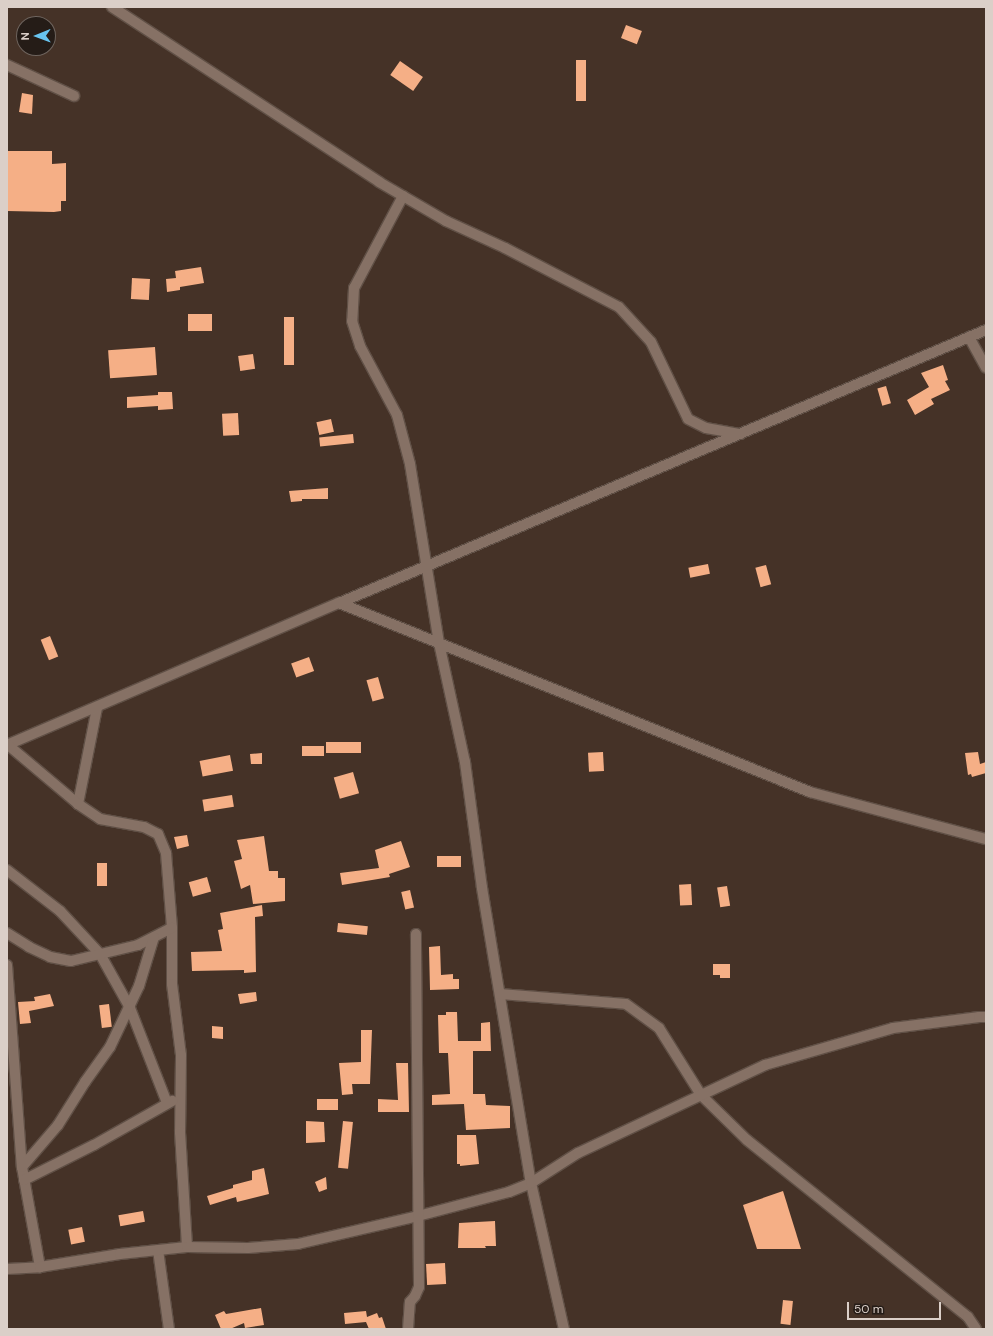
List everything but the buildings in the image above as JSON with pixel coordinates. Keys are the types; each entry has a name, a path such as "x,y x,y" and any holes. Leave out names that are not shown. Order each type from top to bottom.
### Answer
{"street":[{"path":"112,7 403,196 446,221 505,248 619,307 651,342 688,419 706,428 740,434"},
{"path":"7,65 74,96"},
{"path":"403,196 354,288 352,321 360,346 397,415 410,464 439,643 465,762 500,994 531,1183 564,1329"},
{"path":"187,1247 181,1145 181,1055 172,984 172,928 166,853 158,834 144,827 100,819 78,804 7,745 97,708 426,566 986,330"},
{"path":"969,337 986,368"},
{"path":"339,603 810,792 986,839"},
{"path":"78,804 97,708"},
{"path":"7,870 60,911 100,954 130,1008 167,1103"},
{"path":"7,933 29,947 50,957 71,961 138,945 172,928"},
{"path":"408,1329 410,1302 415,1296 419,1287 416,934"},
{"path":"22,1167 58,1125 85,1082 110,1047 130,1008 139,986 154,937"},
{"path":"7,965 22,1167 40,1267"},
{"path":"500,994 626,1004 659,1028 701,1095 747,1140 968,1317 976,1329"},
{"path":"7,1269 40,1267 187,1247 248,1248 298,1244 418,1216 509,1192 531,1183 578,1153 764,1065 893,1028 979,1016 986,1018"},
{"path":"24,1180 94,1145 181,1096"},
{"path":"158,1250 169,1329"}]}
